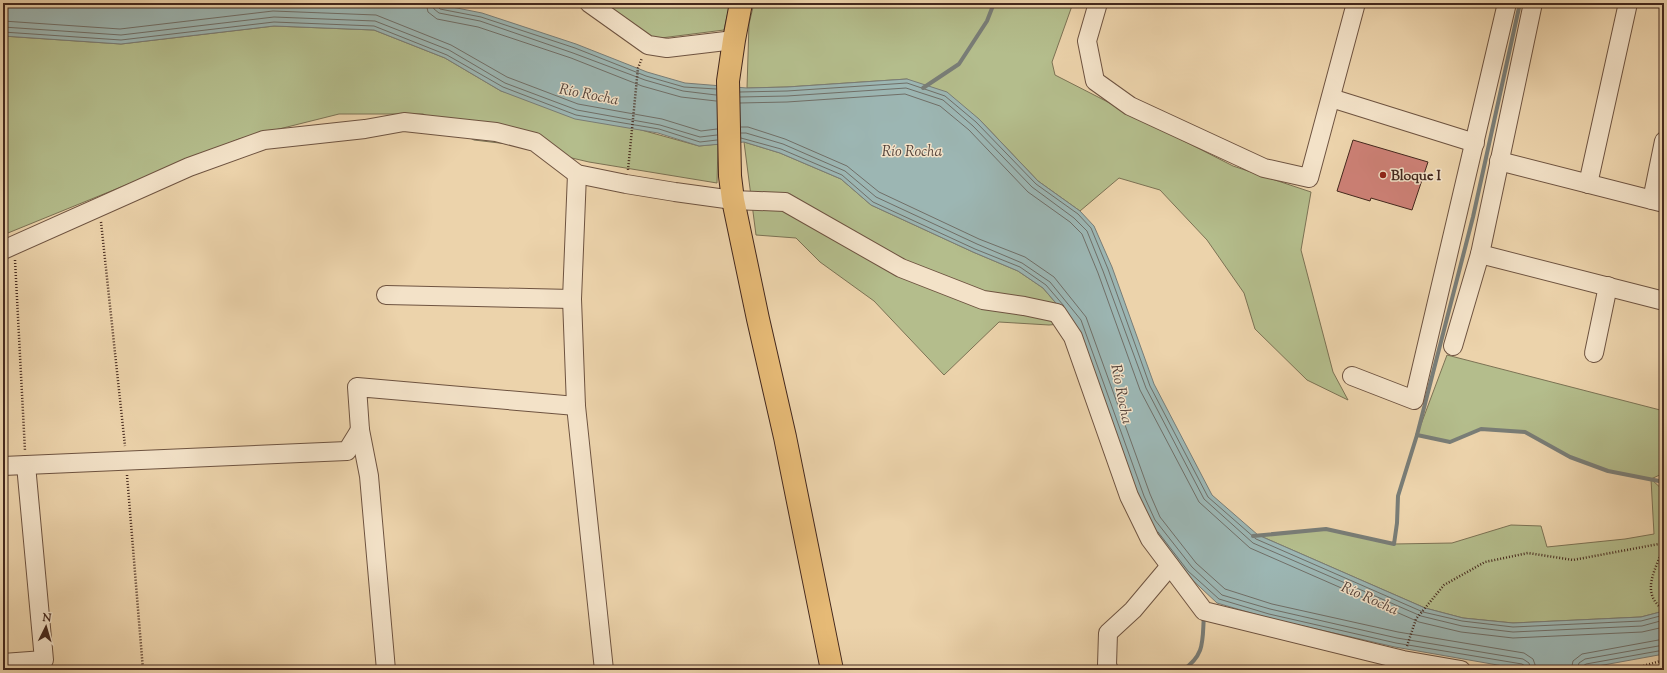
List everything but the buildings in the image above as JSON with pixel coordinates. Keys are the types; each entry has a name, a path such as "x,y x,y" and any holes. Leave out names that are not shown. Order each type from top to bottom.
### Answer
{"main road":[{"path":"741,3 728,82 733,200 785,437 832,670"}],"street":[{"path":"589,3 648,44 667,48 734,40"},
{"path":"1098,3 1087,41 1094,81 1130,106 1264,168 1309,178 1356,3"},
{"path":"1352,376 1414,400 1507,3"},
{"path":"1453,346 1480,254 1533,3"},
{"path":"1588,184 1628,3"},
{"path":"1331,98 1475,142"},
{"path":"9,248 189,167 264,140 365,129 404,122 496,132 535,142 577,174 626,184 733,200 785,202 901,268 983,300 1057,313 1073,337 1129,496 1150,539 1204,611 1403,665 1461,670"},
{"path":"1499,161 1658,201 1664,141"},
{"path":"577,174 572,299 576,406 604,670"},
{"path":"1480,254 1664,300"},
{"path":"1594,353 1608,286"},
{"path":"386,295 572,299"},
{"path":"386,670 369,476 360,430 357,387 576,406"},
{"path":"3,466 348,451 360,430"},
{"path":"3,663 44,660 26,464"},
{"path":"1109,670 1107,665 1108,633 1133,610 1170,566"}],"path":[{"path":"626,184 638,68"},
{"path":"100,207 126,460 143,670"},
{"path":"9,248 26,464"},
{"path":"1664,540 1654,569 1651,588 1656,604 1664,610"},
{"path":"1403,665 1416,619 1444,585 1485,562 1528,552 1573,560 1664,543"},
{"path":"1629,670 1664,660"}],"green space":[{"path":"601,3 730,3 724,30 653,39"},
{"path":"754,3 1073,3 1052,62 1055,75 1233,166 1311,192 1301,250 1333,372 1348,400 1307,380 1255,329 1244,293 1207,240 1160,190 1119,178 1080,211 1038,181 979,119 907,79 787,87 747,88 749,24"},
{"path":"274,26 374,30 445,58 501,91 699,146 718,144 717,183 589,162 516,145 474,140 423,114 339,114 239,139 3,235 3,36 121,44"},
{"path":"744,142 780,153 841,179 871,205 1018,271 1043,288 1073,323 1049,325 999,322 944,375 874,301 820,262 796,238 756,235"},
{"path":"1447,355 1664,411 1664,473 1651,479 1608,471 1570,457 1525,432 1481,429 1450,442 1417,435"},
{"path":"1651,479 1664,491 1664,611 1641,617 1513,623 1463,618 1425,608 1258,535 1326,529 1394,544 1452,543 1511,525 1541,526 1547,547 1625,539 1654,534"}],"water":[{"name":"Río Rocha","path":"3,3 432,3 482,13 576,44 647,72 685,83 747,88 787,87 907,79 947,92 979,119 1038,181 1080,211 1094,226 1112,267 1154,384 1212,495 1258,535 1425,608 1463,618 1513,623 1641,617 1664,611 1664,654 1576,670 1543,670 1509,667 1395,647 1268,618 1217,603 1185,573 1147,525 1073,323 1043,288 1018,271 871,205 841,179 780,153 744,142 699,146 658,133 575,119 501,91 445,58 374,30 274,26 121,44 3,36"}],"waterway":[{"path":"923,88 959,64 987,21 994,3"},
{"path":"1253,536 1326,529 1394,544 1397,523 1398,496 1417,435 1473,217 1520,3"},
{"path":"1417,435 1450,442 1481,429 1525,432 1570,457 1608,471 1664,482"},
{"path":"1183,670 1196,658 1199,652 1203,639 1204,615"}],"place":[{"name":"Bloque I","path":"1383,175"}]}
